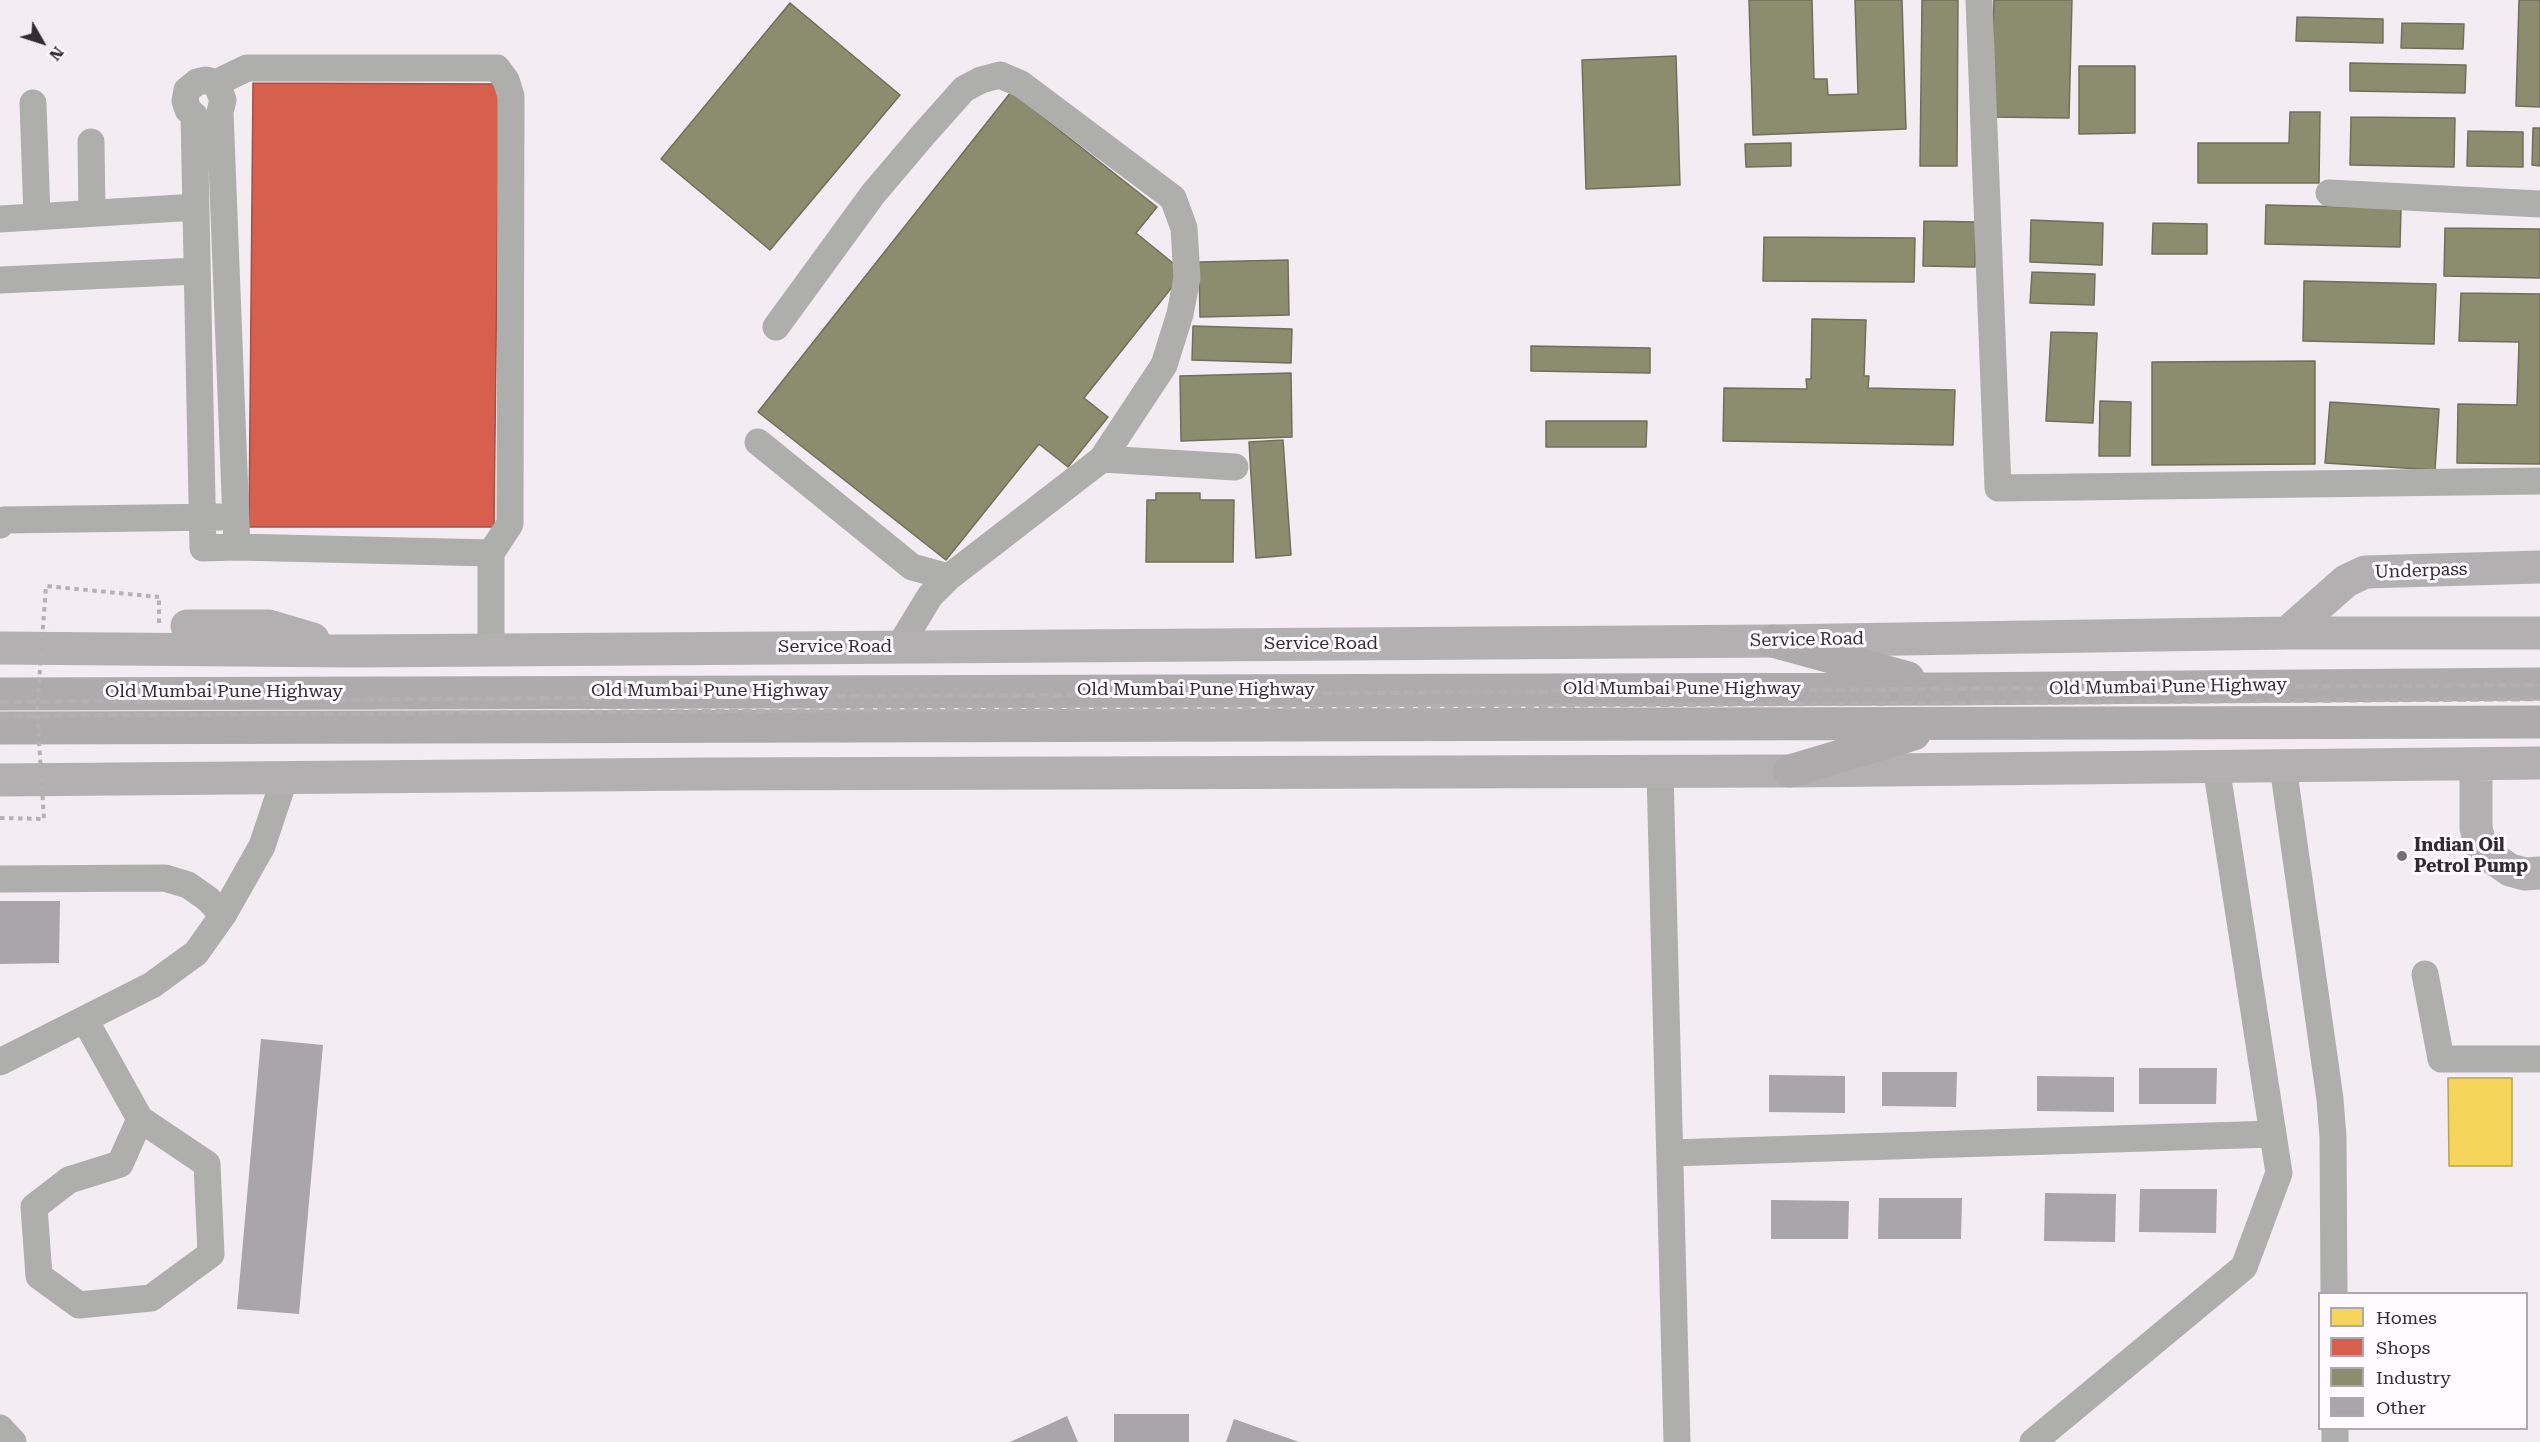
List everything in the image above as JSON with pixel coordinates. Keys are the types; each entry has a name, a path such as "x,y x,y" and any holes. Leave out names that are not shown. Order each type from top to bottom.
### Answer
{"highway":[{"path":"1773,641 1947,688"},
{"name":"Old Mumbai Pune Highway","path":"0,694 2540,684"},
{"name":"Old Mumbai Pune Highway","path":"0,728 2540,722"},
{"path":"1790,771 1951,724"}],"main road":[{"name":"Underpass","path":"2287,633 2346,581 2365,572 2540,567"},
{"path":"0,627 159,612 269,626 355,651"},
{"name":"Service Road","path":"0,648 355,651 1773,641 2287,633 2540,633"},
{"path":"0,780 1790,771 2540,763"},
{"path":"2476,764 2476,828 2480,844 2494,859 2510,870 2525,874 2540,873"}],"street":[{"path":"1979,0 1998,488 2540,481"},
{"path":"491,553 203,548 194,115 188,110 185,101 188,90 197,82 206,80 216,83 247,68 497,68 506,80 511,96 510,524 491,553 491,650"},
{"path":"776,327 873,194 964,89 981,80 1000,75 1021,84 1173,198 1184,228 1187,278 1164,365 1102,459 949,577 930,596 899,647"},
{"path":"216,83 223,100 220,112 237,547"},
{"path":"33,103 37,217"},
{"path":"91,142 92,213"},
{"path":"2329,193 2540,204"},
{"path":"0,219 196,207"},
{"path":"0,280 197,271"},
{"path":"758,442 912,567 949,577"},
{"path":"1102,459 1235,466"},
{"path":"0,525 4,520 203,519 236,515"},
{"path":"2283,765 2330,1098 2333,1137 2334,1292"},
{"path":"2033,1442 2244,1268 2279,1173 2216,766"},
{"path":"1660,771 1677,1442"},
{"path":"0,1062 152,985 196,953 223,915 262,846 285,777"},
{"path":"0,879 165,878 188,885 208,898 223,915"},
{"path":"2425,974 2441,1059 2540,1059"},
{"path":"85,1020 141,1119 207,1164 211,1254 151,1298 79,1305 39,1275 34,1207 69,1180 120,1164 141,1119"},
{"path":"1671,1153 2273,1134"},
{"path":"0,1428 13,1442"}],"path":[{"path":"0,818 44,819 37,710 46,586 159,612"}],"building: Homes":[{"path":"2448,1078 2512,1078 2512,1166 2449,1166"}],"building: Shops":[{"path":"253,83 499,84 494,527 249,527"}],"building: Industry":[{"path":"1749,0 1812,0 1814,79 1827,79 1828,95 1858,94 1855,0 1902,0 1906,129 1753,135"},
{"path":"1922,0 1958,0 1957,166 1920,166"},
{"path":"1994,0 2072,0 2069,118 1991,117"},
{"path":"2519,0 2540,0 2540,107 2516,106"},
{"path":"790,3 900,95 770,250 661,159"},
{"path":"2297,17 2383,19 2383,43 2296,41"},
{"path":"2402,23 2464,24 2463,49 2401,48"},
{"path":"1676,56 1680,185 1586,189 1582,60"},
{"path":"2350,63 2466,65 2465,93 2350,91"},
{"path":"2079,66 2135,66 2135,133 2079,134"},
{"path":"1011,92 1157,207 1136,233 1184,272 1084,398 1108,417 1068,467 1039,444 946,560 758,412"},
{"path":"2290,112 2320,112 2319,183 2198,183 2198,143 2289,143"},
{"path":"2351,117 2455,118 2454,167 2350,165"},
{"path":"2533,128 2540,128 2540,166 2532,165"},
{"path":"2468,131 2523,132 2523,167 2467,166"},
{"path":"1791,143 1791,166 1746,167 1745,144"},
{"path":"2266,205 2401,208 2400,247 2265,244"},
{"path":"2031,220 2103,223 2102,265 2030,262"},
{"path":"1924,221 1976,222 1975,267 1923,266"},
{"path":"2153,223 2207,224 2207,254 2152,254"},
{"path":"2445,228 2540,229 2540,278 2444,276"},
{"path":"1764,237 1915,238 1914,282 1763,281"},
{"path":"1288,260 1289,315 1200,317 1199,262"},
{"path":"2032,272 2095,274 2094,305 2030,303"},
{"path":"2304,281 2436,284 2434,344 2303,341"},
{"path":"2461,293 2540,294 2540,464 2457,463 2458,404 2517,405 2519,342 2459,341"},
{"path":"1812,319 1866,320 1864,376 1869,376 1868,388 1955,390 1953,445 1723,441 1724,388 1807,389 1806,379 1811,379"},
{"path":"1193,326 1292,329 1291,363 1192,360"},
{"path":"2051,332 2097,333 2093,423 2046,421"},
{"path":"1531,346 1650,348 1650,373 1531,371"},
{"path":"2315,361 2315,464 2152,465 2152,362"},
{"path":"1291,373 1292,437 1181,441 1180,376"},
{"path":"2100,401 2131,402 2130,456 2099,456"},
{"path":"2330,402 2439,409 2435,470 2325,463"},
{"path":"1546,421 1647,421 1646,447 1546,447"},
{"path":"1283,440 1291,555 1256,558 1249,442"},
{"path":"1156,493 1200,493 1200,500 1234,500 1233,562 1146,562 1147,500 1156,500"}],"building: Other":[{"path":"0,901 60,901 59,963 0,964"},
{"path":"261,1039 323,1045 299,1314 237,1309"},
{"path":"2139,1068 2217,1068 2216,1104 2139,1104"},
{"path":"1882,1072 1957,1072 1956,1107 1882,1106"},
{"path":"1769,1075 1845,1076 1845,1113 1769,1112"},
{"path":"2037,1076 2114,1077 2114,1112 2037,1111"},
{"path":"2140,1189 2217,1189 2216,1233 2139,1232"},
{"path":"2045,1193 2116,1194 2115,1242 2044,1241"},
{"path":"1879,1198 1962,1198 1961,1239 1878,1239"},
{"path":"1771,1200 1849,1201 1848,1239 1771,1239"},
{"path":"1114,1414 1189,1414 1189,1442 1114,1442"},
{"path":"1067,1416 1078,1442 1010,1442"},
{"path":"1234,1419 1299,1442 1226,1442"}],"railway":[{"path":"0,702 2540,685"},
{"path":"0,716 2540,699"}],"place":[{"name":"Indian Oil Petrol Pump","path":"2402,856"}]}
